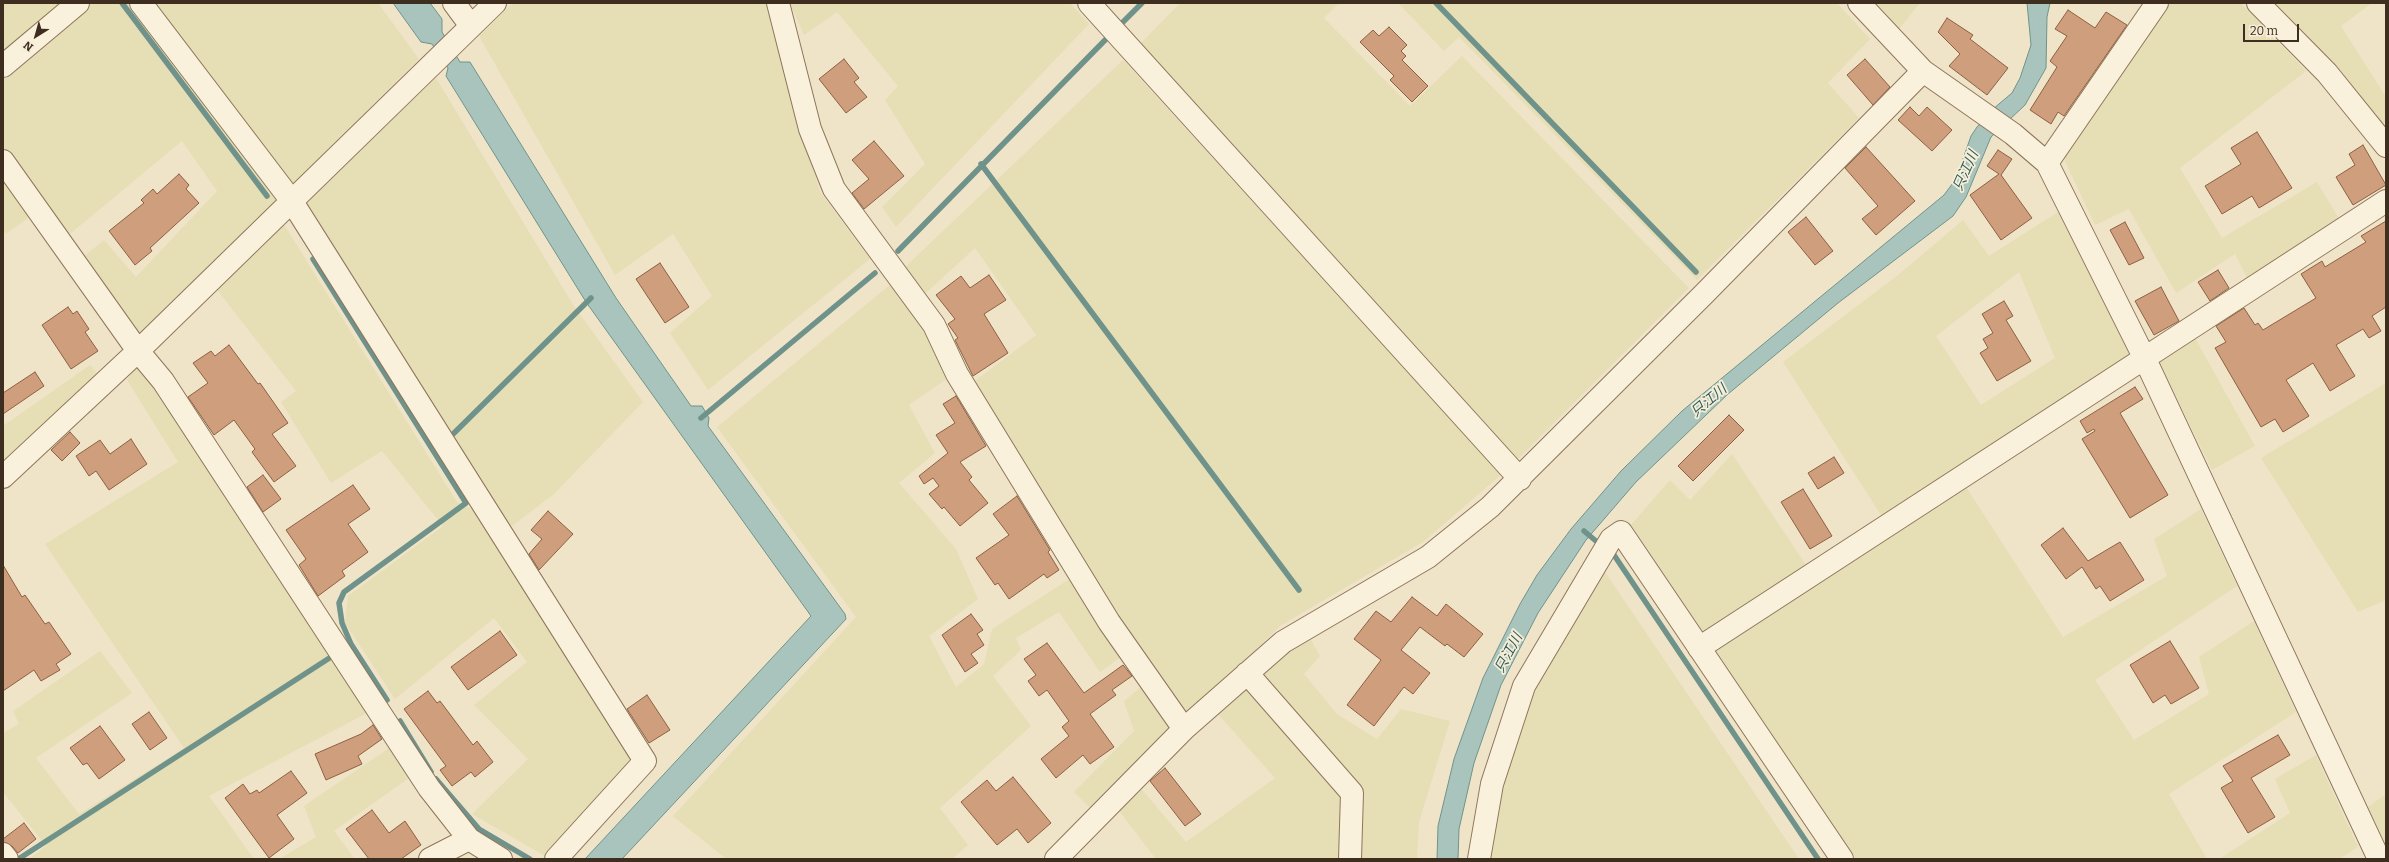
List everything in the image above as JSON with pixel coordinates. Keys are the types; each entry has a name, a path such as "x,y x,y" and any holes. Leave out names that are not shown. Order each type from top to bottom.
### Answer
{"street":[{"path":"3,66 78,3"},
{"path":"141,3 291,200 644,761 556,859"},
{"path":"454,3 463,33"},
{"path":"3,477 138,351 291,200 495,3"},
{"path":"778,3 810,129 834,189 934,324 957,374 1109,622 1184,729"},
{"path":"1089,3 1520,479"},
{"path":"1859,3 1923,71 1975,109 2013,134 2047,163 2144,357 2379,859"},
{"path":"2047,163 2157,3"},
{"path":"2258,3 2327,72 2385,140"},
{"path":"1056,859 1184,729 1283,642 1428,557 1490,507 1520,479 1923,71"},
{"path":"3,161 138,351 163,381 429,788 469,839 501,859"},
{"path":"1699,648 2144,357 2189,331 2386,201"},
{"path":"1479,859 1492,784 1524,686 1611,539 1621,532 1842,859"},
{"path":"1247,673 1352,793 1350,859"},
{"path":"430,859 469,839"},
{"path":"3,854 7,859"}],"shaded area":[{"path":"3,3 378,3 419,59 140,334 82,258 104,240 136,277 217,191 182,141 65,238 3,147"},
{"path":"513,3 765,3 820,192 870,259 708,390 670,333 712,296 673,234 615,275 479,36"},
{"path":"790,3 1070,3 1089,24 896,227 882,207 925,164 885,100 898,86 837,12 804,35"},
{"path":"1180,3 1339,3 1324,18 1410,106 1462,56 1689,288 1517,460 1140,44"},
{"path":"1398,3 1837,3 1870,39 1828,83 1859,118 1697,280 1459,37 1444,51"},
{"path":"1876,3 1920,3 1899,29"},
{"path":"2168,3 2241,3 2306,71 2180,168 2222,238 2317,182 2341,222 2249,282 2235,254 2176,293 2129,209 2095,225 2063,157"},
{"path":"2271,3 2372,3 2341,26 2386,97 2386,121 2380,125"},
{"path":"1123,60 1502,474 1423,542 1280,626 1206,700 1181,716 1090,808 1074,792 1134,731 1124,701 1153,677 1135,647 1100,672 1059,612 1016,638 1021,650 993,676 1031,726 940,808 968,845 952,859 726,859 673,816 856,617 717,427 890,285 914,303 948,378 909,405 935,453 899,483 956,549 978,599 929,636 956,687 984,664 992,629 1085,569 972,383 1036,335 975,248 926,293 905,267"},
{"path":"436,78 572,303 643,402 554,494 508,529 305,202"},
{"path":"3,171 34,214 6,234 3,230"},
{"path":"2058,212 2133,356 1957,473 2063,637 2167,576 2154,539 2201,509 2237,586 2095,680 2134,740 2209,694 2199,657 2254,621 2296,712 2169,794 2207,859 1856,859 1631,525 1670,480 1690,500 1732,454 1814,577 1888,526 1783,362 1898,275 1963,220 1989,256","holes":["2019,272 2055,358 1981,405 1936,336"]},
{"path":"283,223 457,502 476,511 633,762 545,856 472,814 528,759 474,705 527,662 494,618 395,699 345,623 348,596 443,526 382,451 331,483 281,402 296,391 214,286"},
{"path":"2194,336 2255,446 2212,470 2157,358"},
{"path":"138,363 367,713 209,796 254,859 29,859 46,846 3,792 3,733 19,724 13,711 100,651 132,693 36,758 79,814 184,748 45,544 178,462 127,380"},
{"path":"90,365 100,377 3,468 3,426"},
{"path":"2386,383 2386,600 2358,612 2261,458"},
{"path":"1603,569 1799,859 1487,859 1487,833 1529,691"},
{"path":"1310,638 1320,656 1304,674 1337,714 1377,739 1401,709 1450,721 1419,822 1417,859 1156,859 1116,807 1139,786 1186,842 1275,778 1217,713 1288,644"},
{"path":"392,746 412,776 334,831 355,859 279,859 316,837 304,806"},
{"path":"2316,755 2358,847 2339,859 2219,859 2290,813 2275,779"},
{"path":"2386,794 2386,845 2368,807"}],"water":[{"path":"393,3 430,3 442,19 442,32 460,62 470,62 616,298 691,406 702,406 709,418 708,426 845,614 846,619 622,859 585,859 811,616 586,302 446,76 448,68 432,44 421,42"},
{"name":"只江川","path":"2027,3 2050,3 2047,17 2046,68 2025,105 1991,137 1966,197 1953,216 1838,303 1728,394 1636,482 1586,540 1538,613 1501,685 1474,763 1459,829 1458,859 1437,859 1438,826 1454,759 1483,678 1520,604 1537,575 1571,529 1621,471 1682,411 1944,195 1956,179 1971,136 1993,109 2012,93 2020,78 2031,45"}],"building":[{"path":"2068,10 2095,28 2106,12 2127,25 2064,116 2058,112 2051,124 2030,110 2057,67 2050,61 2067,36 2055,29"},
{"path":"1947,18 1973,35 1970,39 2008,68 1987,95 1949,66 1960,54 1938,32"},
{"path":"1389,27 1407,45 1401,51 1406,56 1402,60 1428,86 1412,102 1390,80 1394,76 1360,42 1373,30 1379,36"},
{"path":"844,59 859,78 854,82 867,97 846,113 819,79"},
{"path":"1865,59 1890,87 1873,105 1847,75"},
{"path":"1910,107 1919,116 1927,107 1952,130 1932,151 1898,120"},
{"path":"2257,132 2292,188 2259,208 2252,196 2222,214 2205,186 2241,164 2231,148"},
{"path":"874,141 904,176 864,209 852,193 869,179 852,160"},
{"path":"2363,145 2386,185 2353,205 2336,177 2355,165 2349,154"},
{"path":"1866,147 1915,201 1876,235 1862,219 1878,206 1845,168"},
{"path":"1998,150 2012,159 2001,175 2032,218 2001,240 1970,195 1999,174 1987,166"},
{"path":"179,174 189,185 186,189 199,203 150,248 152,251 135,265 109,231 144,203 141,200 153,189 157,194"},
{"path":"1806,217 1833,251 1815,265 1788,232"},
{"path":"2386,221 2386,307 2372,316 2381,331 2369,338 2363,329 2336,345 2355,376 2330,391 2313,363 2286,380 2309,416 2283,432 2275,419 2261,427 2215,348 2226,342 2216,326 2244,308 2255,325 2258,323 2263,330 2316,298 2301,274 2322,261 2325,267 2366,242 2361,236"},
{"path":"2125,222 2144,258 2129,265 2110,230"},
{"path":"660,263 689,307 665,323 636,279"},
{"path":"2218,270 2229,288 2210,301 2198,282"},
{"path":"989,275 1006,300 984,314 1008,353 973,376 955,340 958,338 948,324 955,319 936,295 961,276 970,288"},
{"path":"2161,287 2179,321 2154,335 2135,301"},
{"path":"2004,301 2013,316 2006,320 2031,361 1997,381 1980,353 1988,348 1983,339 1993,333 1982,314"},
{"path":"68,307 73,314 77,311 89,329 85,332 98,351 71,369 42,325"},
{"path":"229,345 258,384 260,383 288,423 272,434 296,466 274,482 252,452 255,449 234,420 214,435 188,397 208,383 193,363 211,351 215,356"},
{"path":"35,372 44,386 3,414 3,393"},
{"path":"2135,387 2143,399 2120,413 2168,495 2130,518 2082,439 2095,431 2094,429 2087,433 2080,421"},
{"path":"956,396 986,446 960,462 972,477 969,480 988,503 960,526 944,507 942,509 929,494 939,486 933,478 924,484 919,476 948,453 936,435 955,423 943,404"},
{"path":"1729,415 1744,430 1693,481 1678,466"},
{"path":"70,432 80,443 62,461 51,450"},
{"path":"131,439 147,464 109,490 96,471 89,476 76,456 100,440 110,454"},
{"path":"1834,457 1844,473 1818,489 1808,473"},
{"path":"263,475 281,499 263,512 247,487"},
{"path":"353,485 370,509 348,524 368,552 342,571 345,576 318,596 299,565 306,559 286,530"},
{"path":"1803,489 1832,536 1810,549 1781,502"},
{"path":"1017,496 1050,550 1048,552 1059,570 1047,578 1044,574 1009,599 998,583 995,585 976,558 1009,535 993,514"},
{"path":"548,511 573,534 539,570 529,554 542,539 531,530"},
{"path":"2063,528 2088,561 2120,542 2144,580 2110,601 2100,586 2096,589 2082,567 2066,579 2041,545"},
{"path":"3,565 22,597 25,595 45,624 49,622 71,654 56,664 60,670 41,681 34,670 3,691"},
{"path":"1412,597 1437,616 1446,604 1483,634 1464,657 1447,644 1445,646 1420,627 1401,650 1430,673 1413,694 1404,687 1374,726 1347,705 1381,660 1354,639 1376,611 1391,622"},
{"path":"971,614 983,630 977,634 984,645 971,654 978,663 965,672 942,635"},
{"path":"500,631 517,655 468,690 451,667"},
{"path":"2170,641 2199,688 2171,704 2165,695 2153,703 2130,665"},
{"path":"1047,643 1084,693 1123,665 1132,676 1112,690 1116,695 1090,714 1114,747 1090,764 1083,755 1056,778 1041,759 1069,736 1062,727 1069,721 1047,690 1039,696 1028,681 1036,675 1024,659"},
{"path":"428,691 437,703 440,701 473,745 477,741 493,762 475,777 471,772 452,786 440,770 446,766 404,709"},
{"path":"647,695 670,730 649,743 627,709"},
{"path":"149,712 167,738 150,750 132,724"},
{"path":"373,725 382,739 358,756 362,764 326,780 315,754 361,734"},
{"path":"100,726 125,760 99,779 87,763 83,765 70,748"},
{"path":"2278,735 2290,755 2251,778 2275,817 2248,833 2221,788 2233,781 2223,766"},
{"path":"1165,768 1201,814 1185,826 1150,781"},
{"path":"291,771 307,793 277,815 294,839 269,858 225,798 243,784 250,794 257,790 259,793"},
{"path":"1013,777 1051,823 1028,843 1017,829 997,845 961,802 987,780 996,791"},
{"path":"372,810 389,833 405,821 421,845 401,859 369,859 346,829"},
{"path":"24,823 36,839 18,853 12,846 3,842 3,839"}],"waterway":[{"path":"122,3 267,196"},
{"path":"1117,28 1142,3"},
{"path":"1436,3 1696,272"},
{"path":"898,251 1111,34"},
{"path":"981,164 1299,590"},
{"path":"313,259 466,503 344,592 339,603 342,623 351,644 387,700"},
{"path":"701,418 875,273"},
{"path":"450,437 591,298"},
{"path":"1584,531 1596,541"},
{"path":"1614,555 1818,859"},
{"path":"20,858 331,657"},
{"path":"400,721 431,772"},
{"path":"436,779 479,829 530,859"}]}
